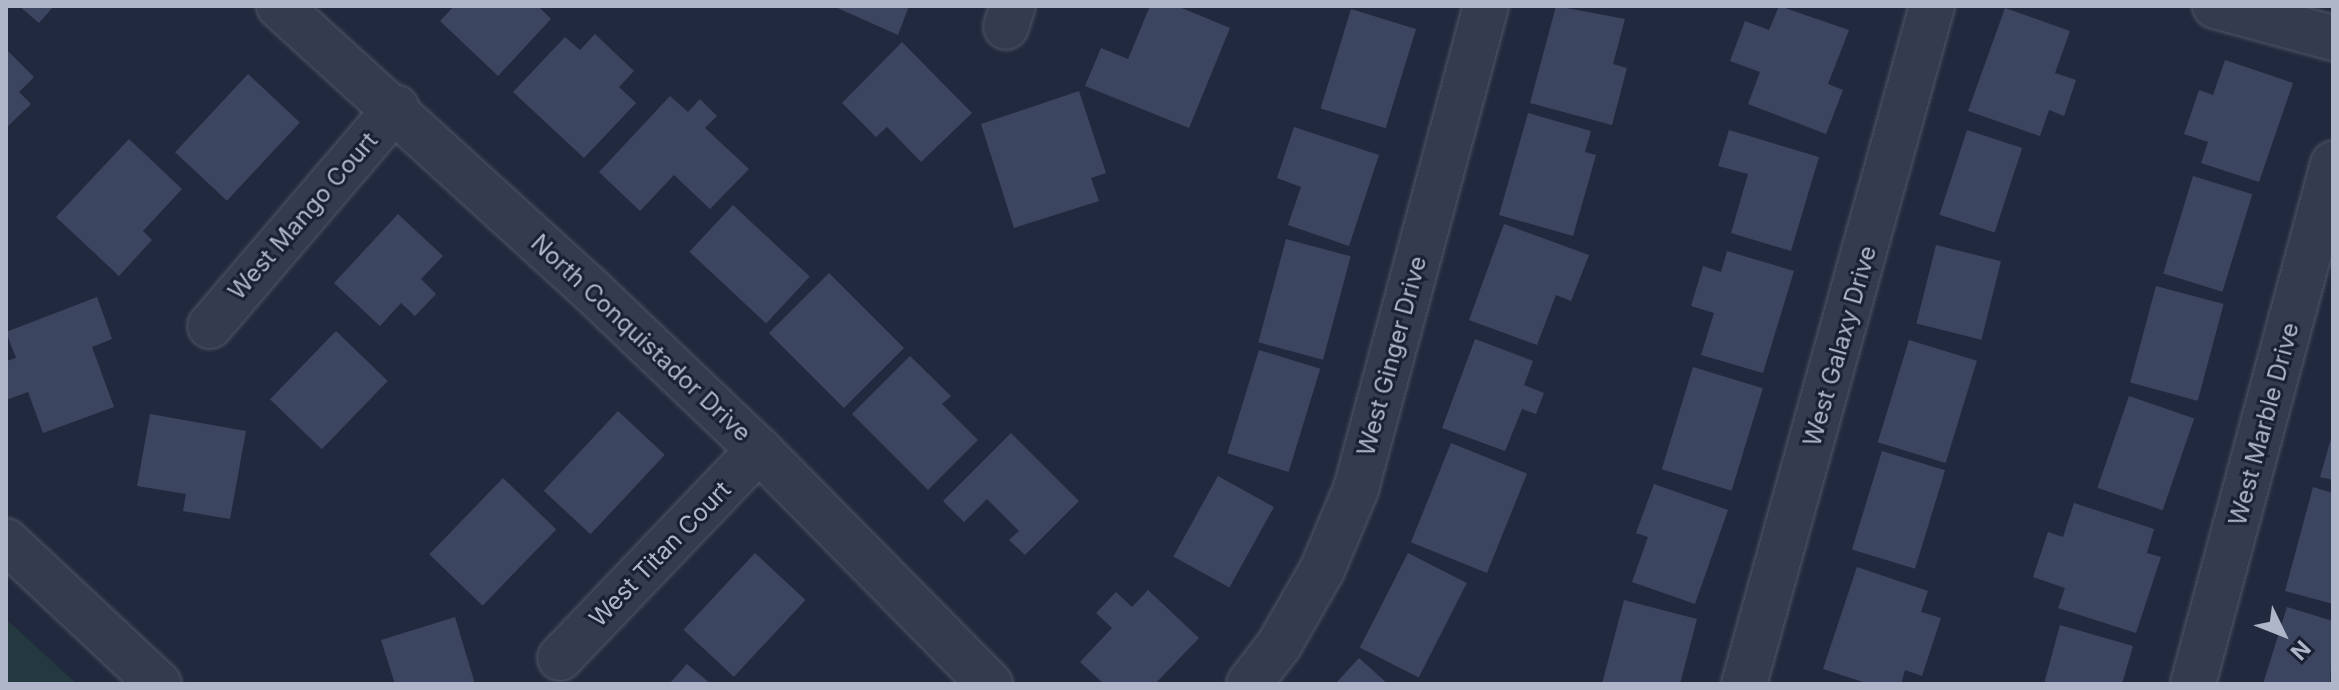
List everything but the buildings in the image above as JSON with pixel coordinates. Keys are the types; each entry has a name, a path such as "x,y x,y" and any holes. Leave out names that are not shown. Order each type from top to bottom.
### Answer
{"street":[{"name":"North Conquistador Drive","path":"279,6 396,108 759,450 990,684"},
{"name":"West Ginger Drive","path":"1249,684 1279,645 1322,570 1356,489 1486,6"},
{"name":"West Galaxy Drive","path":"1744,684 1932,6"},
{"path":"2215,6 2333,38"},
{"name":"West Mango Court","path":"210,326 396,108"},
{"name":"West Marble Drive","path":"2193,684 2333,164"},
{"name":"West Titan Court","path":"560,658 759,450"},
{"path":"6,541 159,684"}],"shaded area":[{"path":"6,619 77,684 6,684"}]}
